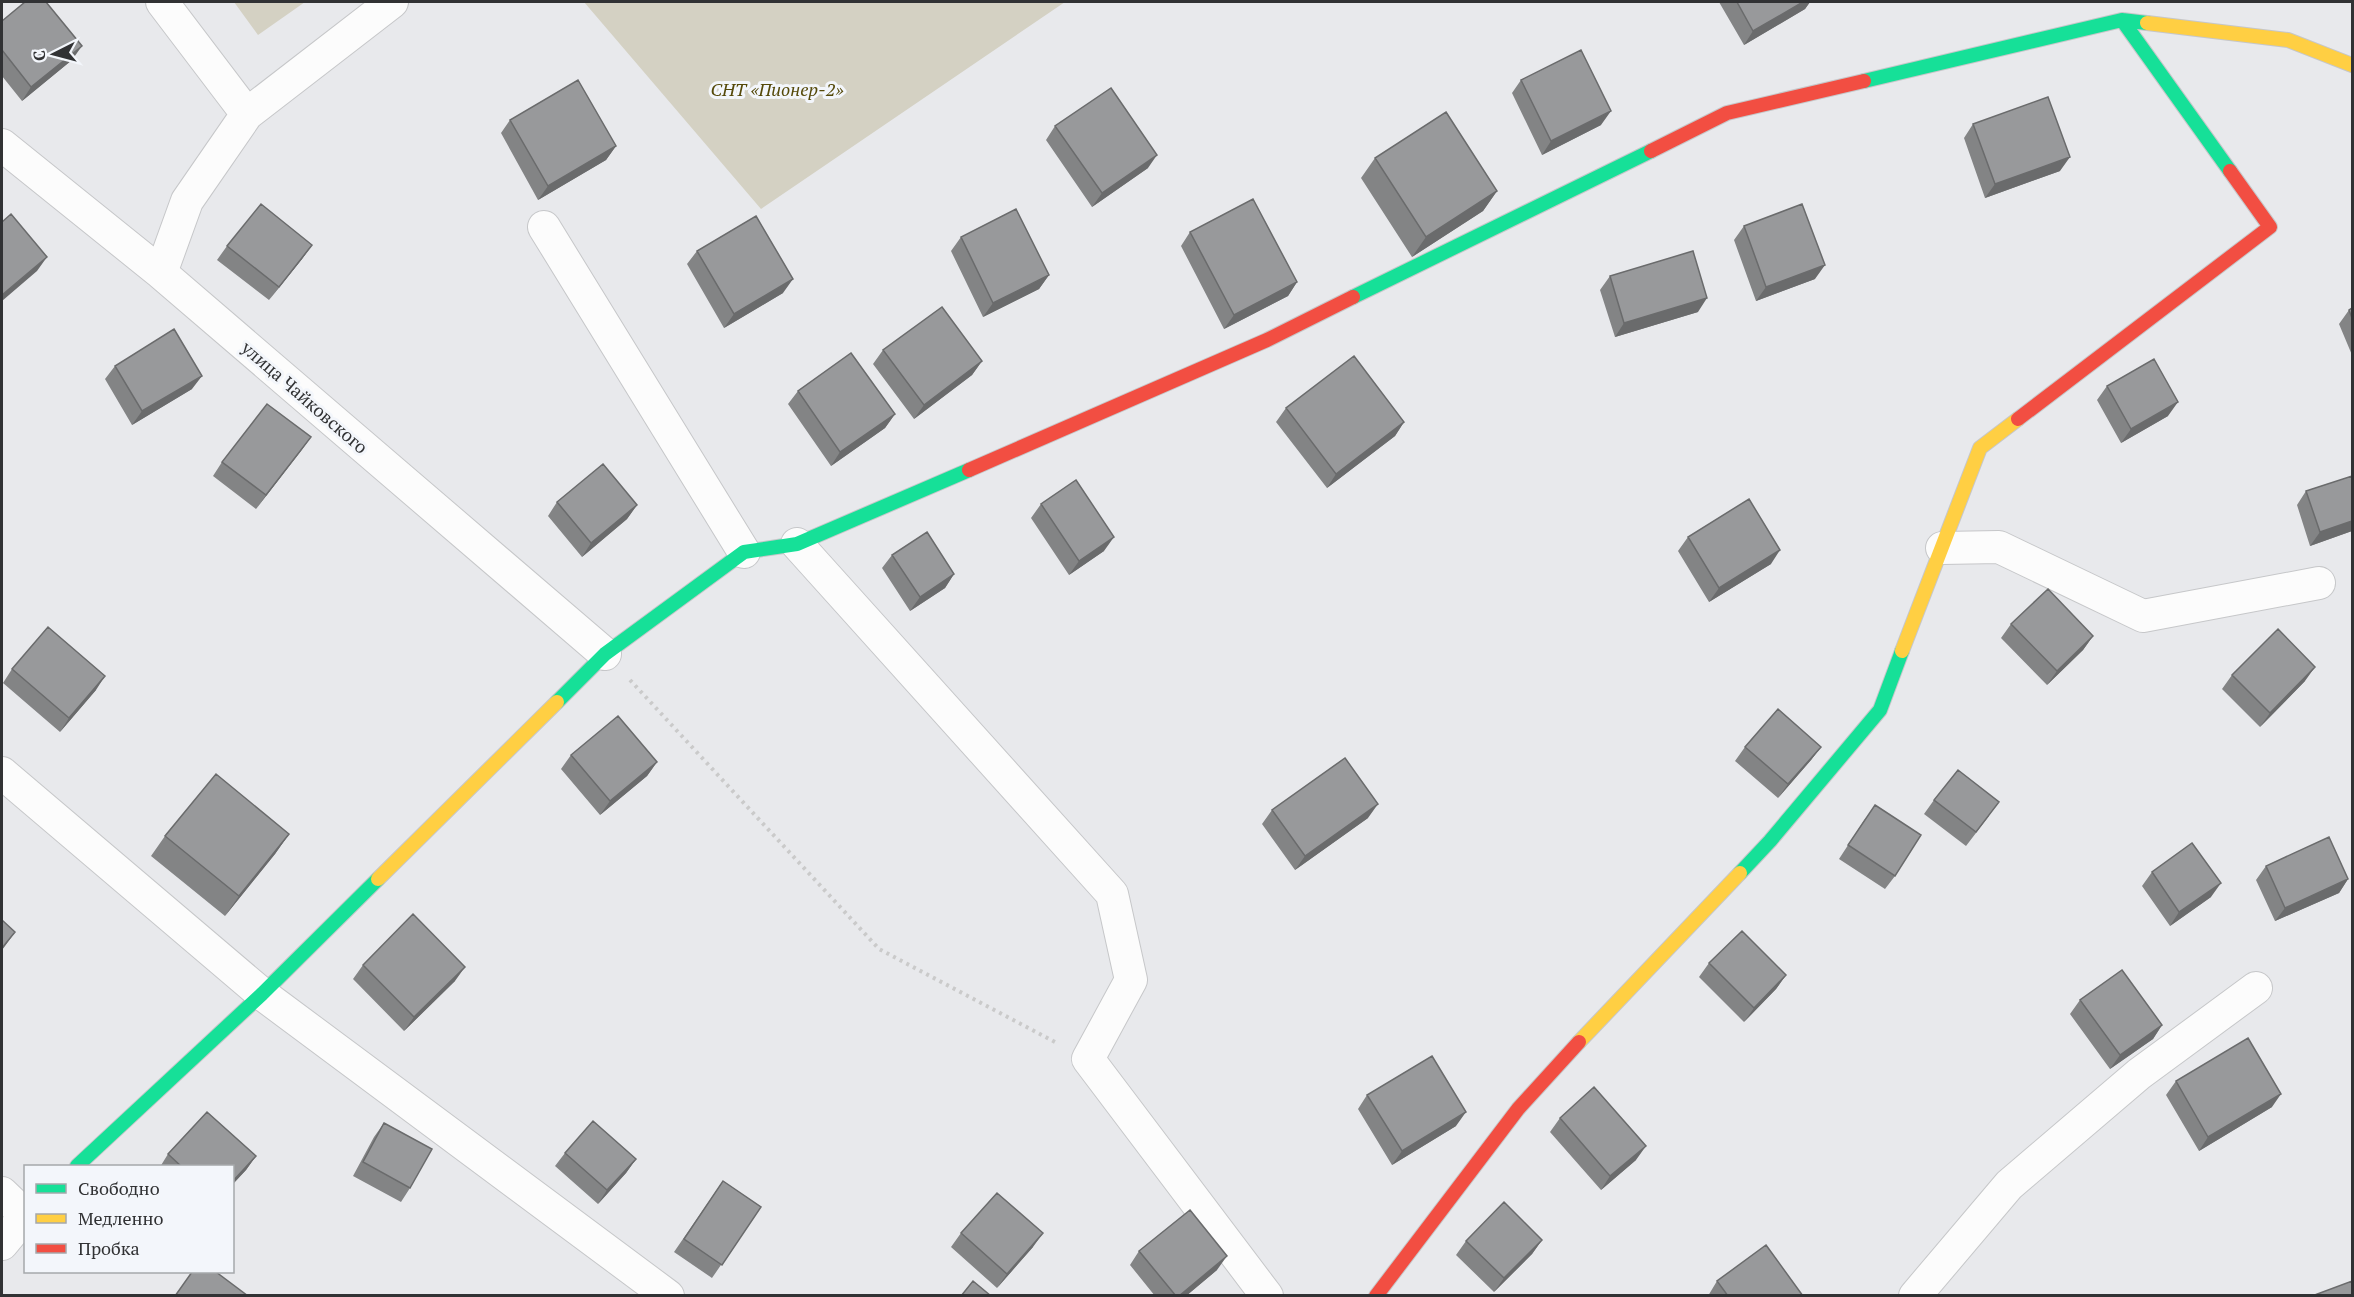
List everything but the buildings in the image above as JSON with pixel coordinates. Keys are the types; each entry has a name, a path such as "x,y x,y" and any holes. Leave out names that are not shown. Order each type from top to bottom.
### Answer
{"street":[{"path":"162,2 247,114"},
{"path":"161,273 187,201 247,114 392,2"},
{"path":"1376,1296 1518,1110 1592,1027 1770,842 1880,710 1980,448 2270,227 2122,20"},
{"path":"79,1165 262,994 605,654 744,552 797,544 1267,340 1727,113 2122,20 2288,40 2352,65"},
{"name":"улица Чайковского","path":"2,145 161,273 605,654"},
{"path":"544,227 744,552"},
{"path":"797,544 1112,894 1131,980 1088,1059 1266,1296"},
{"path":"1942,548 1999,547 2143,616 2319,583"},
{"path":"2,773 262,994 668,1296"},
{"path":"1915,1296 2009,1185 2139,1074 2256,988"},
{"path":"2,1193 24,1214"},
{"path":"2,1244 24,1216"}],"path":[{"path":"605,654 879,949 1088,1059"}],"green space":[{"path":"234,2 305,2 258,35"},
{"name":"СНТ «Пионер-2»","path":"584,2 1065,2 761,209"}],"traffic: fast":[{"path":"1864,81 2122,20 2147,23"},
{"path":"2122,20 2230,171"},
{"path":"1353,297 1651,151"},
{"path":"557,702 605,654 744,552 797,544 969,470"},
{"path":"1740,873 1770,841 1880,710 1902,651"},
{"path":"78,1165 262,994 378,879"}],"traffic: slow":[{"path":"2147,23 2288,40 2352,65"},
{"path":"1902,651 1980,448 2018,419"},
{"path":"378,879 557,702"},
{"path":"1579,1042 1740,873"}],"traffic: jam":[{"path":"1651,151 1727,113 1864,81"},
{"path":"2018,419 2270,227 2230,171"},
{"path":"969,470 1267,340 1353,297"},
{"path":"1376,1296 1518,1109 1579,1042"}]}
